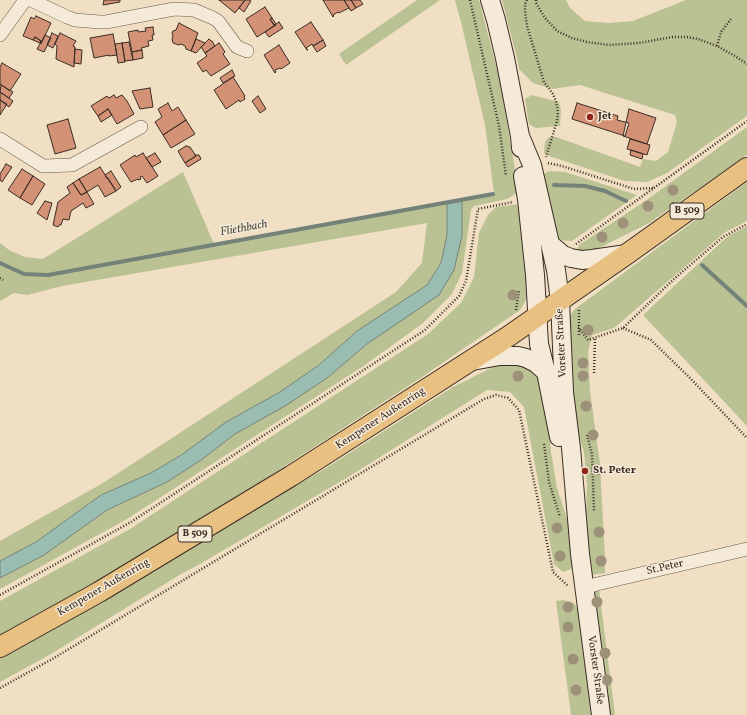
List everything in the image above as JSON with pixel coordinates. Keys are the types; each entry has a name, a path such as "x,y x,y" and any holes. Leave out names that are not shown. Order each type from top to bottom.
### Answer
{"main road":[{"name":"Vorster Straße","path":"490,0 505,58 520,136 522,167 518,201 535,276 539,344 546,372 580,554"},
{"name":"Vorster Straße","path":"520,136 532,165 556,270 560,301 564,392 571,448 580,554 575,586 601,715"},
{"name":"Kempener Außenring","path":"0,647 99,592 291,476 506,338 747,168"},
{"path":"551,245 563,255 582,260 592,260 627,254"},
{"path":"470,361 500,356 518,356 536,363 546,372"}],"street":[{"path":"0,35 24,0"},
{"path":"31,0 75,20 100,22 174,9 194,10 218,21 237,47 247,51"},
{"path":"0,139 43,166 72,165 141,127"},
{"name":"St.Peter","path":"575,586 597,584 747,549"}],"path":[{"path":"470,0 499,126 507,180"},
{"path":"527,0 525,4 527,26 544,82 553,94 558,112 556,126 546,156 546,163 562,166 634,189 654,188"},
{"path":"536,0 545,18 558,31 572,38 609,45 639,43 672,37 687,37 698,39 716,46 747,64"},
{"path":"716,46 721,32 731,19"},
{"path":"571,258 572,247 579,241 747,122"},
{"path":"512,209 518,201"},
{"path":"0,594 130,522 425,330 459,296 466,281 478,209 518,201"},
{"path":"579,328 588,340 623,328 681,272 723,237 747,224"},
{"path":"516,314 519,286"},
{"path":"577,289 579,303 578,339"},
{"path":"623,328 651,340 690,378 747,438"},
{"path":"594,338 594,373"},
{"path":"0,688 54,658 484,399 496,395 508,398 519,410 553,572 575,586"},
{"path":"586,435 592,454 594,515"},
{"path":"544,442 549,482 561,520"}],"green space":[{"path":"417,0 440,0 346,65 339,54"},
{"path":"455,0 479,0 499,77 518,186 517,193 507,199 474,206 471,210 462,273 452,294 423,323 365,365 127,519 0,589 0,578 44,555 107,510 167,482 201,460 235,434 327,378 454,270 447,204 447,235 441,263 427,285 357,331 319,365 280,392 226,422 183,454 151,473 101,495 36,542 0,561 0,541 103,483 396,292 422,263 427,223 62,286 27,295 14,293 0,301 0,243 9,250 25,257 43,259 183,172 214,244 494,193 485,125"},
{"path":"502,0 566,0 570,8 585,21 609,23 633,21 686,0 747,0 747,116 667,173 647,182 625,181 549,156 544,153 545,142 549,137 556,137 640,167 643,159 656,161 668,152 677,122 675,115 580,85 552,89 533,83 519,69"},
{"path":"532,95 559,102 561,109 560,126 536,128 529,124 525,99"},
{"path":"747,127 747,155 649,223 589,253 576,252 579,245 648,199"},
{"path":"549,171 565,172 637,195 572,241 555,240 540,176"},
{"path":"747,182 747,221 724,233 614,328 592,335 588,352 590,391 600,464 605,573 590,575 585,539 587,485 584,452 576,425 569,343 570,316 575,309"},
{"path":"520,204 528,286 527,298 520,310 419,379 200,521 0,637 0,601 130,529 428,334 461,303 474,277 479,233 488,215 496,207"},
{"path":"747,226 747,426 643,315 727,237"},
{"path":"512,360 536,371 546,398 551,452 557,488 568,522 574,568 563,572 554,564 524,407 510,392 487,390 353,474 181,574 51,654 0,682 0,655 104,598 326,468 453,387 491,368"},
{"path":"599,589 615,715 607,715 591,595"},
{"path":"563,600 574,603 578,609 593,715 571,715 556,601"}],"water":[{"path":"462,201 462,236 454,270 439,295 367,344 327,378 285,406 235,434 201,460 167,482 107,510 44,555 0,578 0,561 36,542 101,495 151,473 183,454 226,422 280,392 319,365 357,331 427,285 441,263 447,235 447,204"}],"building":[{"path":"104,0 120,0 120,2 103,5"},
{"path":"219,0 245,0 235,13"},
{"path":"245,0 251,1 244,12 239,8"},
{"path":"323,0 344,0 349,8 339,13 338,12 333,15 333,17"},
{"path":"344,0 351,0 356,8 351,11"},
{"path":"351,0 360,0 363,4 356,8"},
{"path":"265,7 272,18 270,19 274,25 276,25 257,37 246,19"},
{"path":"36,16 51,23 41,44 41,41 35,37 33,40 23,36 31,17 34,19"},
{"path":"272,18 276,24 274,25 270,19"},
{"path":"279,22 283,28 269,37 265,32"},
{"path":"311,22 323,40 313,46 312,44 306,48 307,50 295,32"},
{"path":"179,23 198,33 191,51 186,49 185,46 181,44 179,45 173,43 172,33 176,30"},
{"path":"153,27 153,40 148,41 149,46 141,48 142,50 132,52 128,32 138,30 138,32 146,31 145,28"},
{"path":"52,33 58,36 53,48 47,45"},
{"path":"60,33 76,41 73,46 75,47 74,67 56,59 57,46 55,44"},
{"path":"113,34 117,55 94,58 90,38"},
{"path":"45,35 51,38 44,52 37,49"},
{"path":"35,37 41,41 40,43 33,40"},
{"path":"196,39 205,43 196,53 191,51"},
{"path":"209,39 215,46 205,53 201,47"},
{"path":"323,40 326,46 317,52 313,46"},
{"path":"129,42 133,60 125,61 122,43"},
{"path":"122,43 125,62 118,63 115,44"},
{"path":"219,43 225,52 223,54 230,64 211,76 206,70 203,72 197,63 207,56 205,53"},
{"path":"279,45 290,63 281,69 275,70 275,73 264,55"},
{"path":"75,49 82,50 81,64 74,63"},
{"path":"142,50 143,58 133,60 132,52"},
{"path":"2,63 21,74 10,91 0,84 0,67"},
{"path":"232,70 235,76 223,83 220,78"},
{"path":"233,77 245,96 245,99 240,102 239,100 226,109 214,90"},
{"path":"1,85 13,92 9,98 0,92"},
{"path":"150,88 153,107 140,109 132,91"},
{"path":"0,92 13,101 9,107 0,100"},
{"path":"114,95 116,98 122,95 134,114 117,124 108,109 98,116 91,106 107,96 109,98"},
{"path":"258,96 266,109 260,113 252,101"},
{"path":"0,100 7,104 0,115"},
{"path":"168,103 172,111 178,107 186,120 163,135 155,122 162,117 158,109"},
{"path":"577,103 618,116 617,120 629,123 625,136 572,119"},
{"path":"108,109 112,115 101,122 98,116"},
{"path":"629,109 656,118 647,144 623,136"},
{"path":"68,119 76,148 55,154 47,125"},
{"path":"186,120 195,134 171,148 163,135"},
{"path":"630,139 650,145 647,155 627,149"},
{"path":"186,146 190,147 196,156 185,163 178,151"},
{"path":"631,150 643,154 642,159 630,155"},
{"path":"143,153 158,176 147,183 142,176 140,177 141,179 131,182 120,165 135,155 136,157"},
{"path":"155,153 161,162 152,167 146,158"},
{"path":"195,155 199,155 201,159 188,167 185,163 196,156"},
{"path":"6,164 12,167 2,182 0,180 0,174"},
{"path":"100,167 116,191 105,197 98,185 87,192 79,179"},
{"path":"22,169 33,176 20,198 8,190"},
{"path":"111,171 121,187 116,191 105,175"},
{"path":"33,176 45,184 32,205 20,198"},
{"path":"79,179 87,192 81,195 73,183"},
{"path":"73,183 81,195 87,192 94,204 86,208 83,203 71,211 69,220 63,219 61,225 58,227 53,225 58,202 70,193 67,187"},
{"path":"45,201 52,203 47,220 37,213"}],"waterway":[{"name":"Fliethbach","path":"554,185 585,186 605,191 626,201"},
{"name":"Fliethbach","path":"0,263 24,274 48,275 493,194"},
{"name":"Fliethbach","path":"702,265 747,306"}],"place":[{"name":"Jet","path":"590,117"},
{"name":"St. Peter","path":"585,471"}]}
